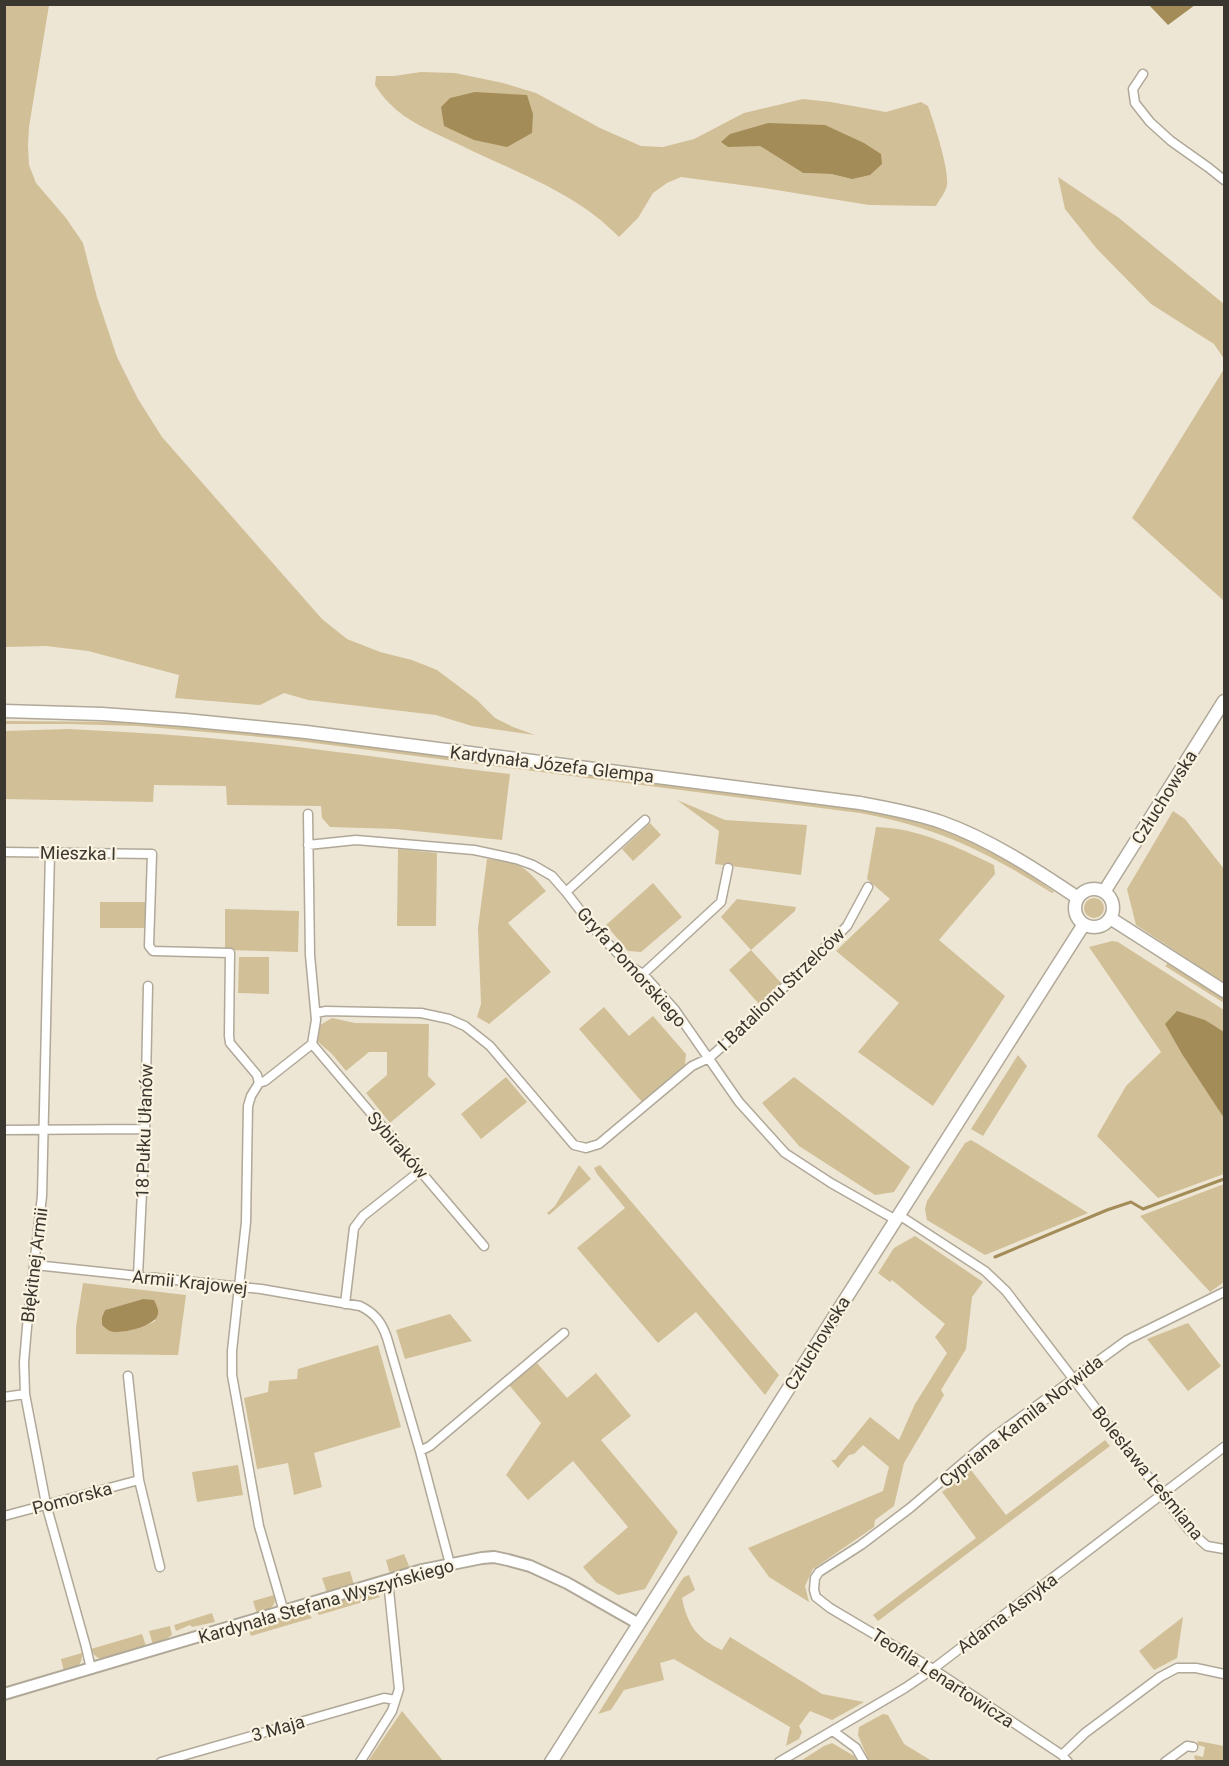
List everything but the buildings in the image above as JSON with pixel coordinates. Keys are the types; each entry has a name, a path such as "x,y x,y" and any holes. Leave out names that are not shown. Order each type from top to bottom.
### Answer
{"main road":[{"name":"Człuchowska","path":"1104,892 1224,701"},
{"name":"Kardynała Józefa Glempa","path":"4,711 138,716 295,731 860,803 899,810 966,832 1011,856 1078,898"},
{"path":"1090,890 1104,892 1113,906 1110,918 1100,926 1084,924 1075,911 1078,898 1083,892 1090,890"},
{"path":"1110,918 1224,991"},
{"name":"Człuchowska","path":"551,1761 1084,924"}],"street":[{"path":"1143,74 1133,89 1135,103 1150,122 1171,141 1224,180"},
{"path":"284,1612 259,1526 232,1375 232,1351 246,1222 248,1106 259,1083 265,1081 312,1044 316,1020 310,955 308,814"},
{"path":"566,892 645,820"},
{"name":"Gryfa Pomorskiego","path":"308,845 356,840 474,850 533,864 552,876 596,931 631,967 643,974 675,1010 739,1102 785,1154 831,1183 898,1218"},
{"name":"Mieszka I","path":"4,852 152,854 149,946 156,952 230,953 228,1036 230,1043 257,1075 259,1083"},
{"name":"Błękitnej Armii","path":"50,852 42,1196 25,1350 25,1394 46,1504 91,1670"},
{"path":"643,974 721,902 728,868"},
{"name":"I Batalionu Strzelców","path":"316,1013 326,1011 421,1013 449,1019 465,1026 490,1046 574,1145 585,1148 599,1144 692,1066 709,1058 732,1038 847,927 868,887"},
{"name":"18 Pułku Ułanów","path":"138,1276 145,1129 148,986"},
{"name":"Sybiraków","path":"312,1044 484,1246"},
{"path":"4,1130 145,1129"},
{"path":"345,1304 354,1228 363,1216 420,1171"},
{"name":"Bolesława Leśmiana","path":"898,1218 985,1271 1006,1291 1198,1539 1208,1546 1224,1549"},
{"name":"Armii Krajowej","path":"34,1264 238,1287 360,1306 369,1310 384,1330 420,1450 450,1564"},
{"name":"Cypriana Kamila Norwida","path":"816,1597 814,1585 819,1572 861,1545 910,1508 991,1439 1127,1340 1224,1292"},
{"path":"420,1450 430,1446 564,1333"},
{"path":"128,1376 139,1480 160,1567"},
{"path":"4,1396 25,1394"},
{"name":"Adama Asnyka","path":"779,1761 905,1688 933,1669 1224,1447"},
{"name":"Pomorska","path":"4,1516 139,1480"},
{"name":"Kardynała Stefana Wyszyńskiego","path":"4,1694 388,1580 450,1564 494,1557 530,1566 567,1583 639,1624"},
{"path":"360,1761 392,1711 399,1689 388,1580"},
{"name":"Teofila Lenartowicza","path":"816,1597 830,1608 933,1669 1065,1758"},
{"path":"1065,1758 1084,1733 1160,1677 1177,1668 1196,1668 1224,1674"},
{"name":"3 Maja","path":"161,1761 384,1698 395,1700"},
{"path":"833,1731 856,1748 864,1761"},
{"path":"1165,1761 1187,1746 1193,1747"}],"shaded area":[{"path":"4,5 49,5 29,127 29,165 36,183 66,218 83,243 97,297 117,357 138,399 162,437 322,619 347,639 437,670 477,700 495,718 535,735 472,726 436,715 308,700 284,693 260,705 175,698 179,675 88,651 46,646 5,647"},
{"path":"1149,5 1195,5 1168,25"},
{"path":"421,72 455,73 503,83 536,93 600,128 641,146 663,147 694,139 744,113 803,99 886,112 921,102 928,106 934,123 943,157 947,185 936,206 869,205 681,177 653,193 638,218 619,237 602,221 563,194 429,131 404,116 387,101 375,85 376,76","holes":["760,146 852,179 831,174 803,173"]},
{"path":"475,92 527,95 533,114 532,133 507,147 474,140 444,126 441,107 450,98"},
{"path":"768,123 825,125 864,143 881,154 882,164 870,175 852,179 831,174 803,173 760,146 728,147 721,142 730,134"},
{"path":"1058,177 1119,218 1224,304 1224,359 1214,344 1151,304 1097,249 1065,209"},
{"path":"1224,369 1224,601 1132,518"},
{"path":"4,721 131,722 297,736 863,810 911,819 954,834 1006,860 1054,892 1052,893 983,853 960,843 913,826 860,813 283,739 138,726 5,724"},
{"path":"68,729 270,744 510,774 502,840 396,829 330,827 322,818 321,806 227,805 226,786 154,785 153,802 5,799 5,731"},
{"path":"677,800 725,820 807,825 801,875 715,864 719,831"},
{"path":"1173,811 1185,819 1224,869 1224,983 1136,925 1127,889"},
{"path":"650,823 661,835 633,861 622,849"},
{"path":"876,827 922,835 951,845 994,865 995,874 939,940 1005,996 933,1106 858,1052 899,1003 836,951 890,899 867,879"},
{"path":"398,849 437,853 436,926 397,926"},
{"path":"487,859 521,867 546,891 508,923 551,972 489,1024 477,1017 481,1004 478,928"},
{"path":"653,883 682,917 641,952 628,951 606,925"},
{"path":"1094,898 1101,901 1104,908 1101,915 1094,918 1087,915 1084,908 1087,901"},
{"path":"737,899 796,907 795,911 751,950 721,917"},
{"path":"100,902 145,902 145,928 100,928"},
{"path":"225,909 299,911 298,952 225,950"},
{"path":"1112,941 1118,942 1224,1010 1224,1174 1158,1198 1097,1136 1126,1086 1161,1052 1089,947"},
{"path":"751,950 781,983 759,1004 729,970"},
{"path":"239,957 269,957 269,994 238,993"},
{"path":"1168,963 1224,998 1224,1003 1165,966"},
{"path":"604,1007 629,1036 653,1016 686,1054 685,1065 642,1102 579,1029"},
{"path":"1177,1011 1205,1020 1224,1032 1224,1118 1165,1024"},
{"path":"332,1018 355,1023 429,1024 428,1076 436,1084 390,1123 366,1093 387,1075 387,1052 369,1052 346,1071 317,1041 320,1025"},
{"path":"1018,1055 1027,1066 983,1136 971,1129"},
{"path":"506,1077 527,1102 481,1139 461,1114"},
{"path":"794,1077 910,1167 894,1192 875,1195 799,1146 762,1103"},
{"path":"971,1140 1088,1213 985,1255 927,1220 925,1209 927,1201 965,1143"},
{"path":"579,1165 591,1179 549,1215 547,1213 555,1206"},
{"path":"600,1165 779,1375 765,1395 696,1312 658,1343 577,1248 625,1208 597,1174 594,1168"},
{"path":"1224,1184 1224,1282 1210,1292 1140,1216"},
{"path":"915,1236 983,1282 972,1297 966,1349 941,1390 944,1395 904,1463 894,1506 875,1520 874,1527 813,1569 805,1586 809,1602 769,1577 748,1548 883,1491 889,1467 863,1445 854,1454 849,1455 838,1468 831,1460 835,1460 870,1417 899,1440 915,1404 947,1353 935,1337 945,1324 892,1280 890,1282 878,1273 894,1248"},
{"path":"83,1283 186,1295 178,1355 76,1354 76,1327","holes":["143,1299 154,1301 155,1321 149,1324 121,1332 102,1325 105,1310"]},
{"path":"143,1299 154,1300 158,1310 156,1318 145,1326 115,1332 102,1325 105,1310"},
{"path":"450,1314 472,1341 405,1359 396,1330"},
{"path":"1188,1323 1221,1366 1188,1391 1147,1339"},
{"path":"378,1345 401,1427 314,1453 322,1487 294,1495 288,1463 257,1469 244,1398 268,1392 269,1381 297,1379 298,1369"},
{"path":"537,1363 567,1398 596,1373 631,1416 601,1440 678,1532 645,1589 618,1595 596,1582 583,1567 628,1527 573,1461 528,1500 506,1475 541,1423 509,1385"},
{"path":"1105,1440 1110,1446 878,1621 873,1615 976,1538 942,1492 971,1470 1006,1515"},
{"path":"238,1465 243,1495 197,1502 192,1472"},
{"path":"404,1554 408,1569 392,1573 389,1571 386,1560"},
{"path":"350,1571 354,1585 327,1593 322,1578"},
{"path":"689,1575 695,1590 682,1598 684,1607 690,1623 706,1641 722,1650 730,1637 822,1694 864,1702 832,1720 810,1711 799,1726 802,1732 799,1739 786,1746 790,1727 674,1659 660,1663 664,1680 624,1690 611,1710 598,1714 681,1581"},
{"path":"369,1591 380,1597 319,1615 317,1613 318,1607"},
{"path":"274,1595 273,1605 268,1610 257,1614 253,1601"},
{"path":"304,1610 312,1618 251,1636 248,1627"},
{"path":"212,1613 215,1622 192,1627 190,1625 176,1631 174,1625"},
{"path":"1183,1617 1177,1658 1154,1670 1139,1651"},
{"path":"170,1626 172,1635 153,1645 149,1631"},
{"path":"142,1634 146,1646 144,1648 105,1660 96,1656 91,1649"},
{"path":"82,1653 78,1666 64,1672 61,1659"},
{"path":"402,1711 443,1761 368,1761"},
{"path":"883,1714 888,1715 904,1744 932,1761 869,1761 858,1735 859,1727"},
{"path":"1198,1741 1224,1746 1224,1761 1197,1761 1194,1758 1195,1755 1203,1757 1205,1747 1197,1745"},
{"path":"832,1743 854,1756 857,1761 802,1760 824,1746"}],"waterway":[{"path":"995,1257 1107,1210 1131,1202 1143,1209 1224,1179"}]}
